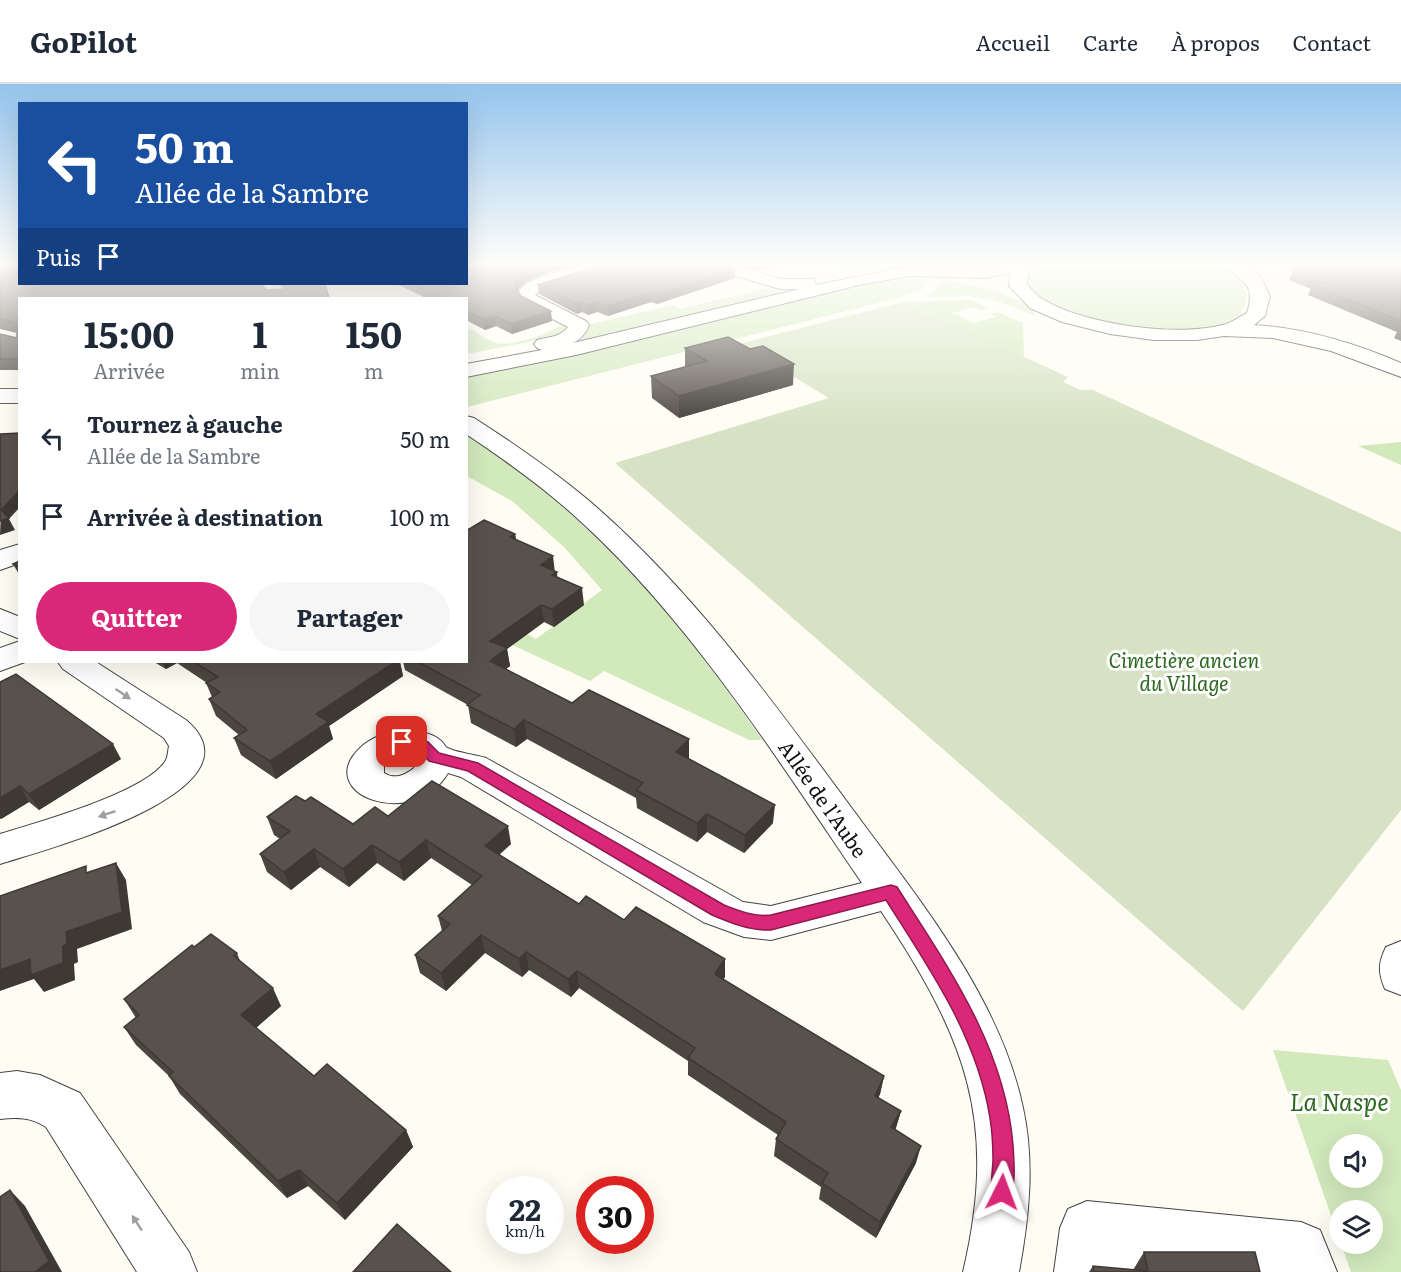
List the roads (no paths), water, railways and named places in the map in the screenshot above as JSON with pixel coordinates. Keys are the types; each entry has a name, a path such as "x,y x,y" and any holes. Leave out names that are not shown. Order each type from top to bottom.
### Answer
{"street":[{"path":"501,358 575,334 579,328 577,323 572,320"},
{"path":"468,371 576,349 691,320"},
{"path":"1079,320 1107,328 1162,335 1241,330 1301,335 1336,345 1401,371"},
{"path":"1217,332 1237,327 1250,320"},
{"path":"1304,320 1401,363"},
{"path":"468,363 604,341"},
{"path":"0,396 18,396"},
{"name":"Allée de l'Aube","path":"468,424 512,452 585,512 670,596 718,652 784,740 891,892 965,1013 993,1085 1000,1117 1004,1158 1001,1208 991,1272"},
{"path":"0,561 18,553"},
{"path":"0,618 18,629"},
{"path":"0,661 18,652"},
{"path":"0,849 127,806 167,781 184,763 188,747 174,728 76,663"},
{"path":"434,757 473,766 718,910 738,918 771,923 891,892"},
{"path":"1401,960 1401,976"},
{"path":"0,1096 30,1094 43,1098 63,1110 169,1272"},
{"path":"1082,1272 1087,1228 1301,1249 1309,1272"},
{"path":"1129,1272 1124,1246 1233,1257 1237,1272"}],"park label":[{"name":"Cimetière ancien du Village","path":"1184,670"},
{"name":"La Naspe","path":"1339,1100"}]}
